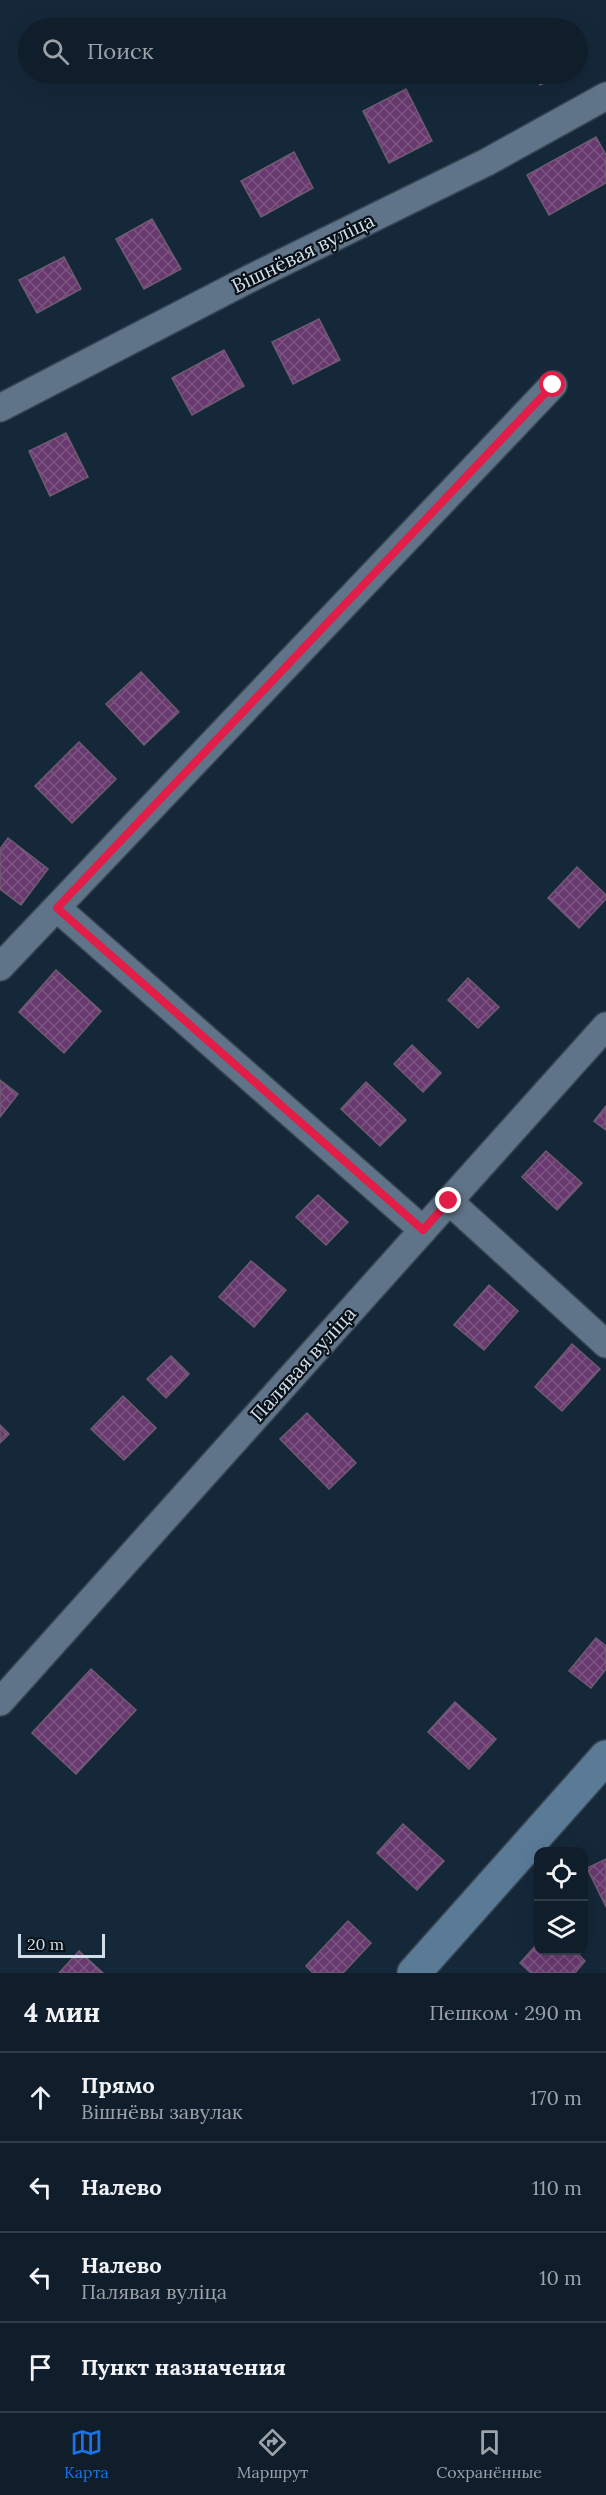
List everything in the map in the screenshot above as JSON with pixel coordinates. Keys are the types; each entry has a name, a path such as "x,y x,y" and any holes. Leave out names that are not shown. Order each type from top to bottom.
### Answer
{"main road":[{"path":"414,1973 606,1757"}],"street":[{"name":"Вішнёвая вуліца","path":"0,408 251,278 487,162 606,96"},
{"path":"0,967 553,385"},
{"path":"57,908 423,1230"},
{"name":"Палявая вуліца","path":"0,1702 606,1026"},
{"path":"449,1201 606,1344"}],"building":[{"path":"406,89 432,141 389,163 363,111"},
{"path":"596,137 606,155 606,183 549,215 527,175"},
{"path":"294,152 313,188 261,217 241,181"},
{"path":"152,219 181,269 144,289 116,239"},
{"path":"64,257 81,289 37,313 19,280"},
{"path":"319,319 340,360 293,384 272,342"},
{"path":"224,350 244,386 192,415 172,378"},
{"path":"66,433 88,477 50,496 29,451"},
{"path":"141,672 179,712 144,745 106,704"},
{"path":"79,742 116,779 72,823 35,786"},
{"path":"8,838 48,869 21,905 0,889 0,849"},
{"path":"577,867 606,895 606,899 579,928 548,898"},
{"path":"56,970 101,1011 64,1053 19,1012"},
{"path":"468,978 499,1007 478,1028 448,1000"},
{"path":"412,1045 441,1073 423,1092 394,1064"},
{"path":"0,1080 18,1094 0,1117"},
{"path":"366,1082 406,1120 380,1146 341,1109"},
{"path":"606,1106 606,1130 594,1121"},
{"path":"546,1151 582,1183 557,1210 522,1177"},
{"path":"318,1195 348,1222 326,1245 296,1217"},
{"path":"251,1261 286,1290 254,1327 219,1297"},
{"path":"489,1285 518,1311 484,1350 454,1325"},
{"path":"572,1344 600,1369 562,1411 535,1387"},
{"path":"171,1356 189,1374 166,1398 147,1379"},
{"path":"123,1396 156,1428 124,1460 91,1429"},
{"path":"307,1413 356,1463 329,1489 280,1439"},
{"path":"0,1425 9,1434 0,1443"},
{"path":"596,1638 606,1646 606,1669 591,1688 569,1671"},
{"path":"91,1669 136,1710 76,1774 32,1733"},
{"path":"455,1702 496,1739 469,1769 428,1732"},
{"path":"403,1824 444,1861 417,1890 377,1853"},
{"path":"606,1859 606,1907 588,1870 588,1868"},
{"path":"348,1921 371,1943 343,1973 313,1973 306,1966"},
{"path":"534,1947 534,1955 579,1955 585,1961 575,1973 531,1973 520,1963"},
{"path":"79,1951 103,1973 59,1973"}],"route":[{"path":"449,1201 423,1230 57,908 553,385"}]}
